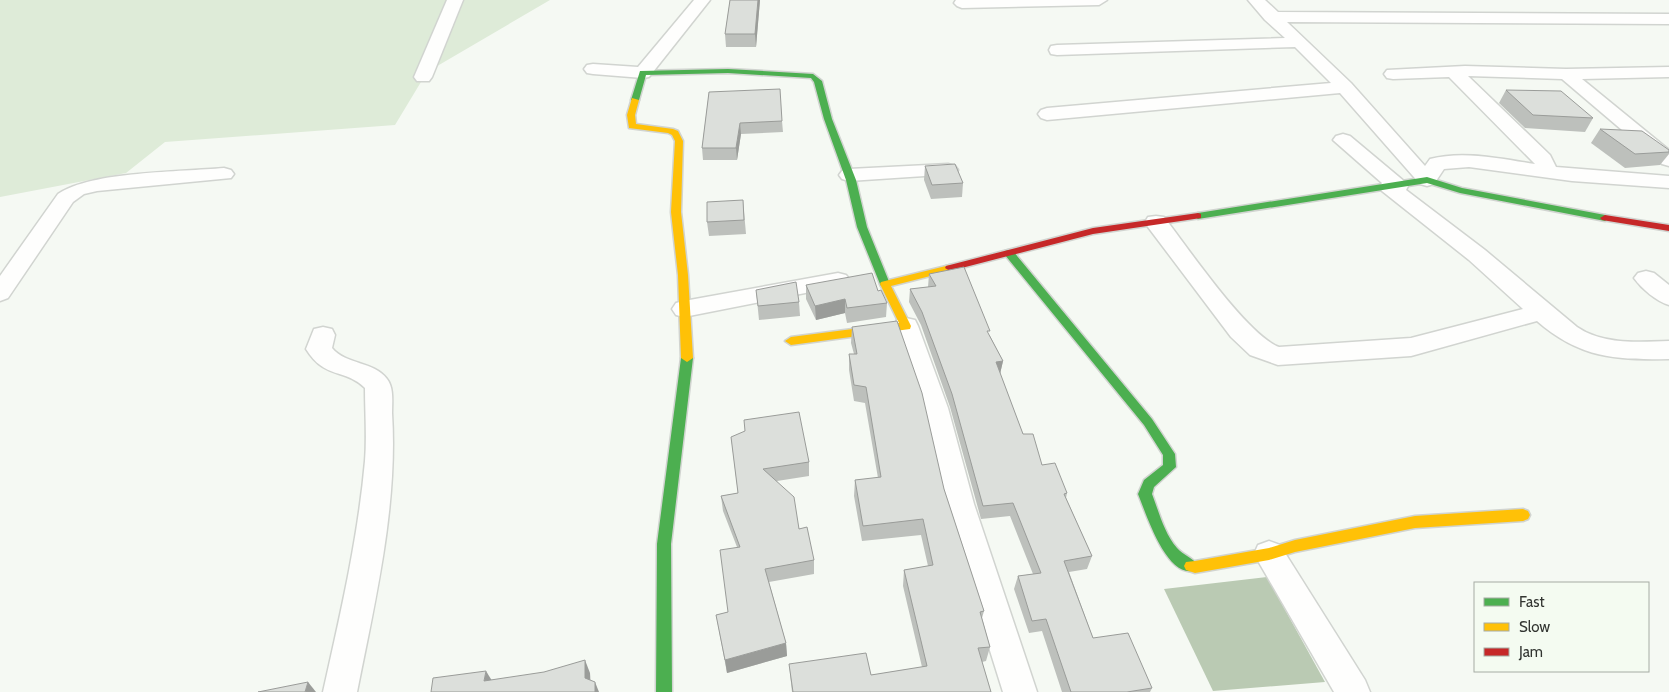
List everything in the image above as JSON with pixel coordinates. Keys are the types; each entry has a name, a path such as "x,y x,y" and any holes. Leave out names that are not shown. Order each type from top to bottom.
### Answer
{"street":[{"path":"423,77 455,0"},
{"path":"664,692 664,544 687,363 676,212 679,141 675,134 667,130 639,129 632,126 631,115 643,73 702,0"},
{"path":"962,3 1099,0"},
{"path":"1256,0 1271,17 1345,87 1427,180"},
{"path":"1367,3 1383,18"},
{"path":"1271,17 1669,19"},
{"path":"1057,50 1298,42"},
{"path":"593,69 643,73 728,72 813,76 818,81 828,119 849,174 862,228 882,278 906,326 935,408 960,504 1020,692"},
{"path":"1393,74 1454,72 1566,74 1669,72"},
{"path":"1454,72 1543,159 1548,172"},
{"path":"1566,74 1669,160"},
{"path":"1047,114 1345,87"},
{"path":"1343,140 1394,187 1572,336 1593,345 1613,349 1669,350"},
{"path":"1427,180 1437,163 1469,161 1548,172 1669,182"},
{"path":"849,174 948,170"},
{"path":"0,293 53,214 65,198 77,190 96,185 224,174"},
{"path":"684,309 882,278 1009,253 1093,231 1394,187 1427,180 1460,190 1669,228"},
{"path":"1156,222 1240,331 1259,349 1278,356 1412,347 1541,312"},
{"path":"1009,253 1148,422 1169,454 1170,467 1149,484 1145,494 1170,551 1183,563 1196,566 1269,554 1295,546 1415,522 1523,516"},
{"path":"1646,278 1669,297"},
{"path":"791,341 906,326"},
{"path":"323,334 319,349 324,357 338,366 374,379 378,386 379,460 373,513 363,583 340,692"},
{"path":"1269,554 1353,692"}],"shaded area":[{"path":"0,0 550,0 427,72 395,125 165,142 126,173 0,197"},
{"path":"1267,577 1325,682 1213,691 1164,589"}],"building":[{"path":"730,0 758,0 755,34 725,34"},
{"path":"780,89 782,121 740,123 736,148 702,148 709,92"},
{"path":"1506,90 1561,91 1593,118 1533,115"},
{"path":"1600,129 1642,131 1669,150 1669,152 1635,154"},
{"path":"955,164 963,183 932,185 925,166"},
{"path":"743,200 744,220 707,222 707,202"},
{"path":"964,267 990,331 987,331 1003,361 996,362 1023,434 1033,434 1042,465 1055,463 1067,493 1064,494 1092,556 1064,561 1093,638 1128,633 1152,688 1127,692 1071,692 1046,619 1032,621 1018,576 1041,573 1013,503 983,506 952,394 922,312 910,289 936,286 929,274"},
{"path":"872,273 878,291 881,290 887,303 847,308 845,299 815,306 806,285"},
{"path":"796,282 799,302 758,306 756,290"},
{"path":"897,321 922,393 944,489 984,611 980,612 990,647 978,648 991,692 793,692 789,664 866,653 871,675 927,666 904,570 933,565 923,519 863,526 855,480 881,477 866,387 854,385 849,354 857,354 852,327"},
{"path":"799,412 809,462 763,469 794,497 799,529 807,527 814,560 765,569 786,643 725,660 716,615 728,612 720,550 740,547 721,496 738,493 731,437 745,431 744,420"},
{"path":"585,660 585,678 595,682 595,692 431,692 433,678 486,671 484,681 544,672"},
{"path":"308,682 305,692 258,692"}],"traffic: fast":[{"path":"635,100 643,73 728,71 813,76 818,81 828,119 851,180 862,227 885,284"},
{"path":"1198,216 1427,180 1460,190 1605,218"},
{"path":"1009,253 1148,422 1169,454 1170,467 1149,484 1145,494 1167,546 1182,561 1191,566"},
{"path":"664,692 664,544 687,358"}],"traffic: slow":[{"path":"635,100 631,115 632,126 670,131 675,133 679,141 676,212 683,275 687,358"},
{"path":"791,341 906,326 885,284 950,268"},
{"path":"1191,566 1195,567 1269,554 1295,546 1415,522 1523,515"}],"traffic: jam":[{"path":"950,268 1093,231 1198,216"},
{"path":"1605,218 1669,228"}]}
